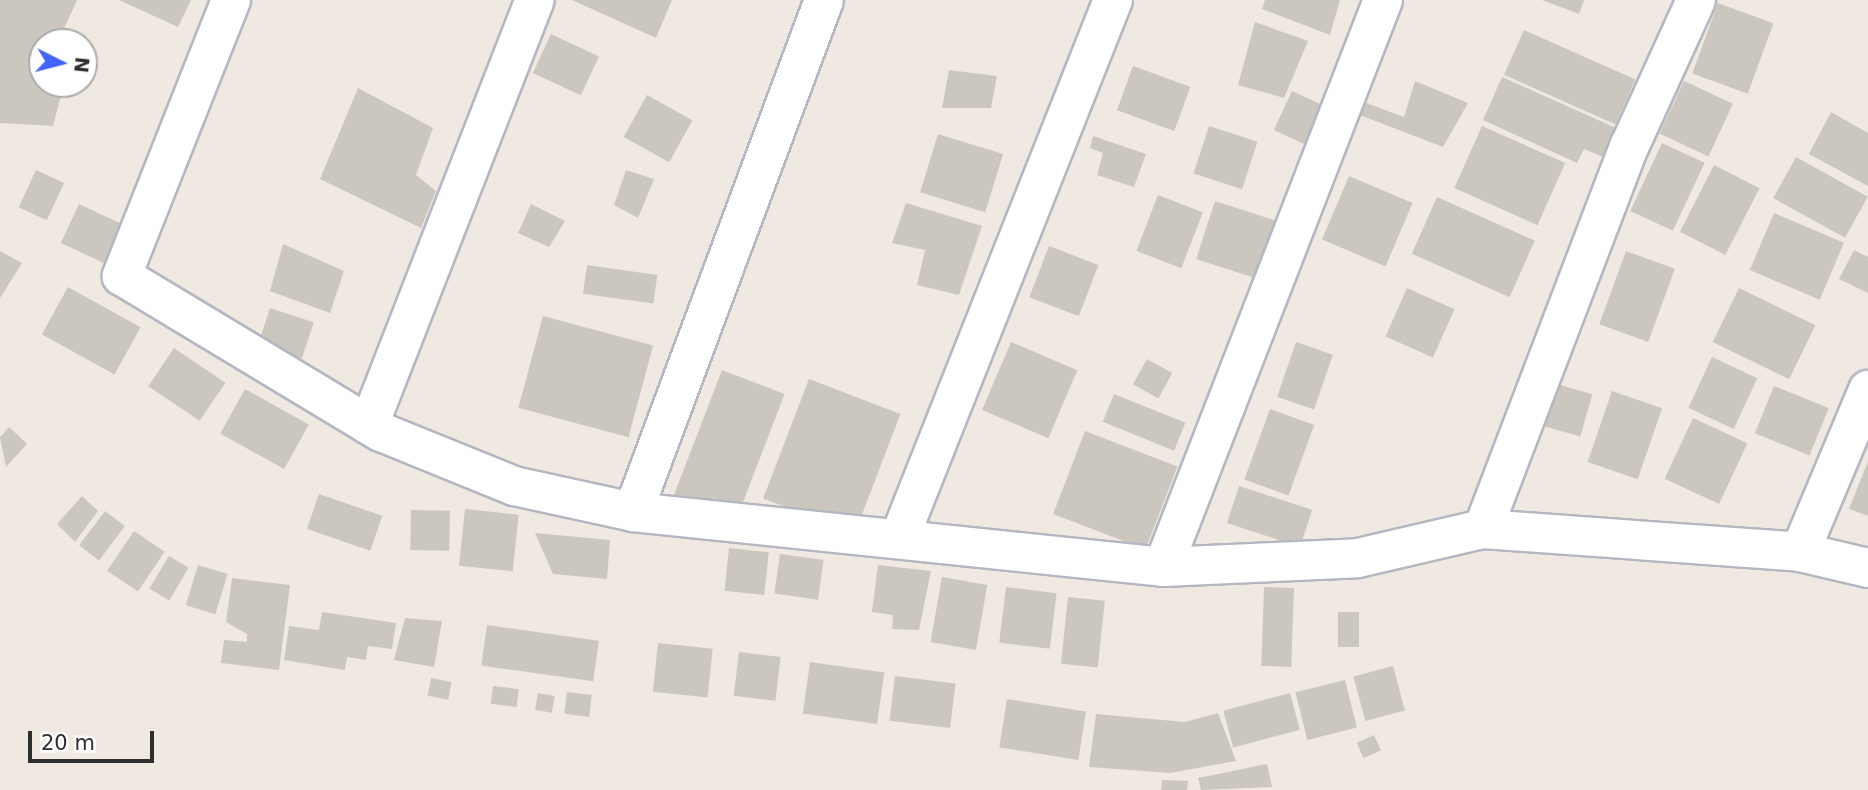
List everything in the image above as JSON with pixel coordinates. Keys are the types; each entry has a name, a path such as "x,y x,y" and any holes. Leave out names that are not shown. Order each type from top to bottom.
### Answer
{"street":[{"path":"230,0 122,276 369,425 514,486 633,512 1163,567 1358,558 1483,529 1800,552 1868,568"},
{"path":"369,425 535,0"},
{"path":"633,512 824,0"},
{"path":"899,539 1113,0"},
{"path":"1163,567 1383,0"},
{"path":"1483,529 1630,145 1696,0"},
{"path":"1800,552 1868,390"}],"building":[{"path":"0,0 77,0 64,28 28,28 28,98 60,98 53,126 0,123"},
{"path":"119,0 191,0 178,27"},
{"path":"572,0 672,0 656,38"},
{"path":"1265,0 1340,0 1330,35 1262,9"},
{"path":"1542,0 1584,0 1579,14"},
{"path":"1718,3 1773,23 1748,94 1692,73"},
{"path":"1255,22 1308,41 1284,98 1238,85"},
{"path":"1524,30 1635,80 1616,124 1504,75"},
{"path":"551,34 599,56 581,95 533,73"},
{"path":"1133,66 1190,87 1174,131 1117,110"},
{"path":"949,70 997,76 991,108 942,108"},
{"path":"1502,77 1616,128 1603,157 1584,149 1577,163 1483,120"},
{"path":"1415,81 1468,103 1443,147 1357,114 1361,101 1404,117"},
{"path":"1684,81 1733,104 1708,156 1659,134"},
{"path":"358,88 433,128 416,175 436,191 421,228 320,179"},
{"path":"1292,91 1326,107 1308,146 1274,130"},
{"path":"647,95 692,120 669,162 624,137"},
{"path":"1831,112 1868,133 1868,186 1809,154"},
{"path":"1209,126 1258,142 1242,189 1194,174"},
{"path":"1482,126 1565,163 1537,225 1454,188"},
{"path":"938,134 1003,154 985,212 920,192"},
{"path":"1093,136 1146,154 1134,187 1097,175 1103,153 1090,148"},
{"path":"1662,143 1705,163 1673,231 1630,211"},
{"path":"1796,157 1868,197 1845,238 1773,198"},
{"path":"1714,165 1759,188 1725,255 1680,232"},
{"path":"36,170 64,183 47,220 19,207"},
{"path":"626,170 654,179 638,218 614,205"},
{"path":"1349,176 1413,203 1386,266 1322,240"},
{"path":"1158,195 1203,212 1181,268 1136,251"},
{"path":"1437,197 1535,241 1510,297 1412,254"},
{"path":"1215,201 1276,221 1257,279 1196,259"},
{"path":"906,203 982,226 959,295 917,285 925,250 892,243"},
{"path":"79,204 126,226 108,265 61,243"},
{"path":"531,204 565,221 549,247 518,233"},
{"path":"1774,213 1844,243 1820,300 1750,270"},
{"path":"283,244 344,271 330,313 270,291"},
{"path":"1049,246 1098,265 1079,316 1029,297"},
{"path":"1854,250 1868,257 1868,293 1839,279"},
{"path":"0,251 22,263 0,298"},
{"path":"1626,251 1675,269 1648,342 1599,324"},
{"path":"587,265 657,275 653,304 583,294"},
{"path":"68,287 141,327 114,374 42,334"},
{"path":"1407,288 1455,309 1433,358 1385,336"},
{"path":"1739,288 1815,325 1789,379 1713,342"},
{"path":"270,308 314,322 302,358 258,344"},
{"path":"543,316 653,346 629,437 518,408"},
{"path":"1011,342 1077,370 1048,438 982,410"},
{"path":"1296,342 1333,355 1314,410 1277,397"},
{"path":"174,348 225,383 200,421 148,386"},
{"path":"1712,357 1757,378 1734,429 1688,408"},
{"path":"1147,359 1172,373 1158,398 1133,384"},
{"path":"722,370 785,394 737,519 674,495"},
{"path":"809,379 900,414 855,534 763,498"},
{"path":"1553,383 1592,394 1580,437 1541,425"},
{"path":"1774,386 1829,408 1810,455 1755,433"},
{"path":"245,389 309,424 284,469 220,434"},
{"path":"1612,391 1662,408 1638,479 1588,462"},
{"path":"1114,394 1185,423 1174,451 1103,422"},
{"path":"1270,409 1314,425 1289,496 1244,479"},
{"path":"1693,418 1747,443 1719,504 1665,479"},
{"path":"9,427 27,444 6,467 0,437"},
{"path":"1085,431 1177,466 1146,550 1053,514"},
{"path":"1868,461 1868,516 1849,509"},
{"path":"1239,486 1312,510 1300,547 1227,523"},
{"path":"319,494 382,516 370,551 307,529"},
{"path":"82,496 98,511 75,542 57,524"},
{"path":"465,509 519,515 513,571 459,566"},
{"path":"411,510 450,511 449,551 410,550"},
{"path":"105,511 125,526 99,560 79,545"},
{"path":"134,531 165,552 138,591 107,571"},
{"path":"535,533 610,540 607,579 553,574"},
{"path":"729,548 769,552 764,595 725,591"},
{"path":"780,554 824,560 818,600 774,594"},
{"path":"169,556 189,568 169,600 149,589"},
{"path":"198,565 228,574 215,614 186,605"},
{"path":"878,565 931,571 919,630 892,629 893,615 872,612"},
{"path":"942,577 987,585 976,650 931,642"},
{"path":"232,578 290,585 279,670 221,663 224,640 247,642 247,634 226,622"},
{"path":"1006,587 1057,593 1050,649 999,643"},
{"path":"1264,587 1294,588 1291,667 1261,666"},
{"path":"1068,597 1105,601 1098,668 1061,664"},
{"path":"322,612 396,623 392,649 368,646 366,660 347,657 345,670 284,660 289,626 319,630"},
{"path":"1338,612 1359,612 1359,647 1338,647"},
{"path":"405,618 442,621 434,667 394,660"},
{"path":"487,625 599,641 593,681 481,666"},
{"path":"658,643 713,649 708,697 653,692"},
{"path":"739,652 781,657 775,701 734,696"},
{"path":"810,662 884,672 877,724 803,713"},
{"path":"1393,666 1405,710 1365,721 1353,677"},
{"path":"895,676 956,683 950,728 890,721"},
{"path":"431,678 452,682 448,700 428,696"},
{"path":"1345,680 1357,728 1307,740 1296,692"},
{"path":"493,686 519,689 517,707 491,704"},
{"path":"567,692 592,695 589,717 564,714"},
{"path":"538,693 555,696 552,713 535,710"},
{"path":"1290,693 1300,730 1233,748 1223,711"},
{"path":"1007,699 1086,712 1078,760 999,747"},
{"path":"1218,713 1236,761 1170,773 1089,767 1096,714 1185,722"},
{"path":"1374,735 1381,751 1364,758 1357,743"},
{"path":"1267,764 1272,787 1201,790 1198,778"},
{"path":"1162,780 1188,781 1187,790 1161,790"}]}
